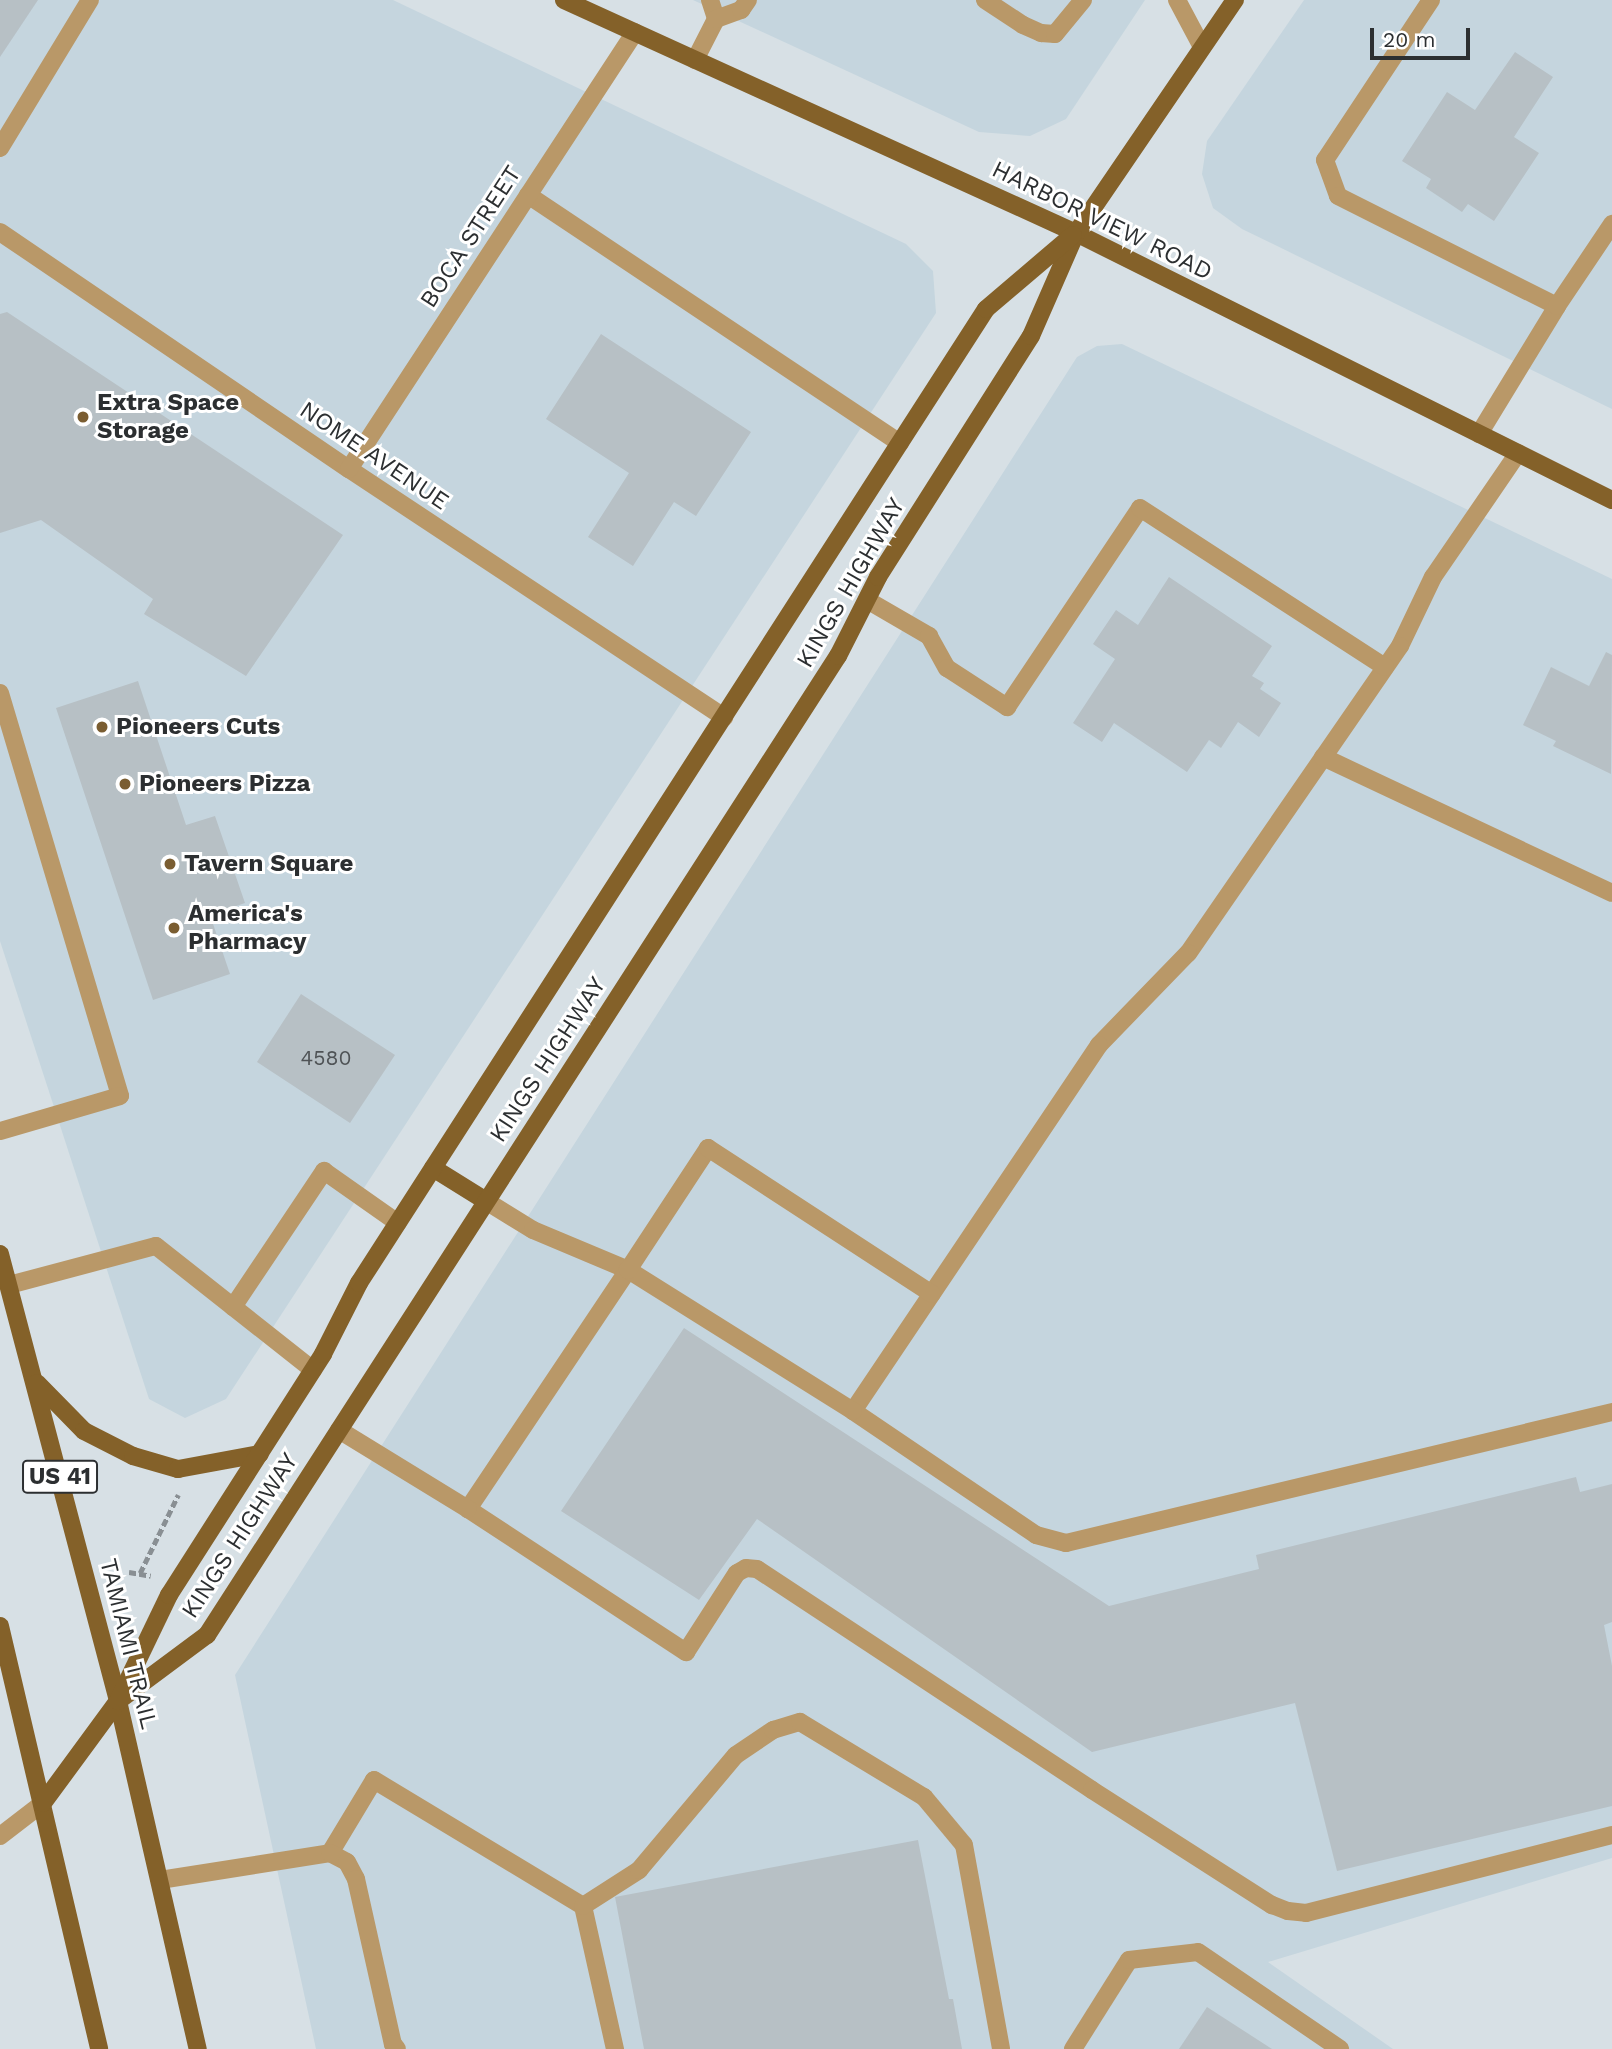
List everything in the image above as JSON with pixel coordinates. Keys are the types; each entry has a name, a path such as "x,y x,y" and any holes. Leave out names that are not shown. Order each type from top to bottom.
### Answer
{"main road":[{"name":"HARBOR VIEW ROAD","path":"564,0 1076,233 1612,500"},
{"name":"KINGS HIGHWAY","path":"118,1701 207,1635 838,656 878,577 1031,337 1076,233 1235,0"},
{"name":"KINGS HIGHWAY","path":"118,1701 169,1595 313,1370 359,1283 986,309 1076,233"},
{"path":"433,1168 486,1201"},
{"name":"TAMIAMI TRAIL","path":"0,1254 118,1701 198,2049"},
{"path":"35,1382 84,1431 134,1456 178,1469 260,1454"},
{"path":"0,1626 100,2049"},
{"path":"43,1803 118,1701"}],"street":[{"path":"1,144 90,0"},
{"path":"710,0 716,19"},
{"path":"695,60 716,19 741,10 748,0"},
{"path":"985,0 1023,25 1041,33 1055,34 1083,0"},
{"path":"1177,0 1202,47"},
{"path":"1432,0 1325,160 1338,197 1557,306"},
{"name":"BOCA STREET","path":"349,469 635,32"},
{"path":"528,195 900,443"},
{"path":"1479,434 1557,306 1612,224"},
{"name":"NOME AVENUE","path":"0,232 349,469 724,717"},
{"path":"0,251 19,245"},
{"path":"853,1411 1099,1045 1188,953 1400,646 1433,577 1518,453"},
{"path":"867,600 929,636 947,668 1007,707 1140,508 1385,667"},
{"path":"0,693 120,1096 0,1131"},
{"path":"1323,757 1612,893"},
{"path":"468,1509 708,1148 932,1294"},
{"path":"233,1307 324,1171 398,1223"},
{"path":"486,1201 533,1230 628,1270 853,1411 1036,1535 1066,1543 1612,1412"},
{"path":"9,1285 156,1246 313,1370"},
{"path":"339,1430 468,1509 686,1652 737,1573 746,1568 757,1569 1115,1804 1272,1905 1288,1911 1306,1913 1612,1835"},
{"path":"583,1906 639,1870 736,1755 773,1730 800,1722 924,1797 964,1845 1001,2049"},
{"path":"330,1853 374,1780 583,1906 615,2049"},
{"path":"0,1836 43,1803"},
{"path":"160,1880 330,1853 347,1862 356,1879 393,2044 397,2049"},
{"path":"1073,2049 1129,1960 1198,1952 1340,2049"}],"path":[{"path":"140,1573 183,1485"},
{"path":"129,1572 151,1576"}],"shaded area":[{"path":"0,0 393,0 906,244 933,271 936,313 226,1399 185,1418 149,1399 0,941"},
{"path":"693,0 1145,0 1066,119 1030,136 979,132"},
{"path":"1304,0 1612,0 1612,409 1242,229 1213,208 1202,174 1207,141"},
{"path":"1122,344 1612,579 1612,1858 1268,1962 1393,2049 316,2049 235,1675 1077,357 1097,346"}],"building":[{"path":"0,0 38,0 0,57"},
{"path":"1515,52 1553,77 1514,137 1539,153 1494,221 1468,204 1462,212 1426,188 1431,179 1402,161 1447,92 1475,110"},
{"name":"Extra Space Storage","path":"7,312 343,535 246,676 144,614 153,599 41,520 0,533 0,314"},
{"path":"601,334 751,432 696,516 674,502 633,566 588,537 629,473 546,419"},
{"path":"1169,577 1272,646 1252,676 1264,683 1260,689 1281,703 1259,737 1238,722 1221,748 1209,740 1187,772 1114,723 1102,742 1073,723 1115,659 1093,644 1116,610 1138,625"},
{"path":"1606,652 1612,655 1611,774 1553,746 1556,741 1523,725 1551,667 1589,686"},
{"name":"Tavern Square","path":"138,681 186,825 215,816 245,903 210,915 230,974 153,1000 56,708"},
{"path":"301,994 395,1055 350,1123 257,1062"},
{"path":"684,1328 1109,1606 1259,1569 1256,1555 1576,1477 1580,1492 1612,1484 1612,1622 1604,1625 1612,1666 1612,1806 1337,1871 1295,1703 1092,1752 757,1519 699,1600 561,1511"},
{"path":"918,1840 949,1999 953,1999 962,2049 644,2049 615,1897"},
{"path":"1207,2007 1272,2049 1179,2049"}],"place":[{"name":"Extra Space Storage","path":"83,417"},
{"name":"Pioneers Cuts","path":"102,727"},
{"name":"Pioneers Pizza","path":"125,784"},
{"name":"Tavern Square","path":"170,864"},
{"name":"America's Pharmacy","path":"174,928"}]}
